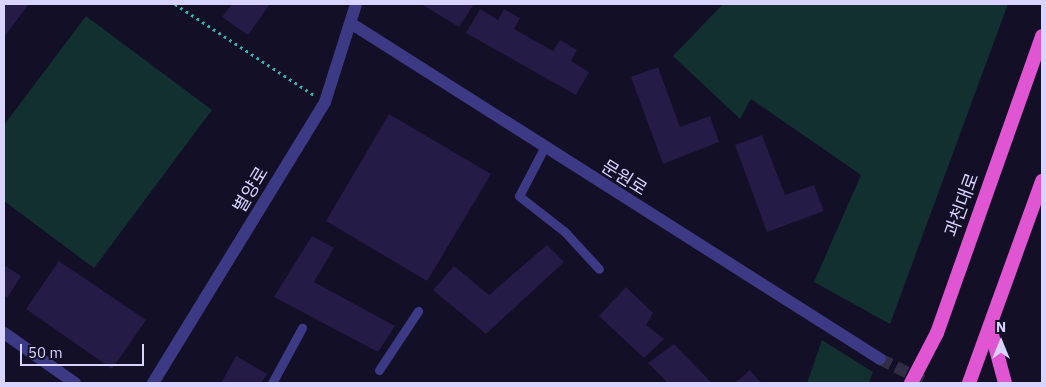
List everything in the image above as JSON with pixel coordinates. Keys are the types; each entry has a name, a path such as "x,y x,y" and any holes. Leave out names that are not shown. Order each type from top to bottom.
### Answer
{"highway":[{"name":"과천대로","path":"911,383 936,333 1042,36"},
{"path":"969,383 1042,181"},
{"path":"990,327 1005,383"}],"street":[{"name":"별양로","path":"153,383 325,102 352,24 356,4"},
{"name":"문원로","path":"352,24 544,148 880,359"},
{"path":"4,333 75,383"}],"lane":[{"path":"544,148 519,196 565,232 599,269"},
{"path":"379,370 418,311"},
{"path":"272,383 302,328"}],"path":[{"path":"175,4 325,102"}],"green space":[{"path":"723,4 1008,4 890,324 814,282 861,175 751,99 740,119 673,56"},
{"path":"86,16 212,110 94,268 4,201 4,125"},
{"path":"822,340 873,372 869,383 807,383"}],"building":[{"path":"4,4 29,4 4,37"},
{"path":"232,4 270,4 248,35 222,17"},
{"path":"421,4 474,4 459,27"},
{"path":"480,9 498,20 504,9 520,18 514,29 553,51 560,40 577,50 571,61 589,72 576,95 466,33"},
{"path":"658,67 680,127 710,116 719,142 663,164 631,77"},
{"path":"389,114 491,174 427,281 326,221"},
{"path":"762,135 785,195 814,185 824,211 767,232 735,145"},
{"path":"312,236 334,248 314,282 395,326 378,352 274,297"},
{"path":"547,245 564,262 486,334 433,290 454,266 489,295"},
{"path":"59,261 146,320 112,369 26,309"},
{"path":"4,265 21,276 7,298 4,296"},
{"path":"626,287 653,313 646,325 664,339 644,358 599,316"},
{"path":"674,344 712,383 668,383 648,363"},
{"path":"236,356 267,374 261,383 221,383"},
{"path":"750,370 761,383 735,383"}],"tunnel":[{"path":"880,359 928,383"}]}
